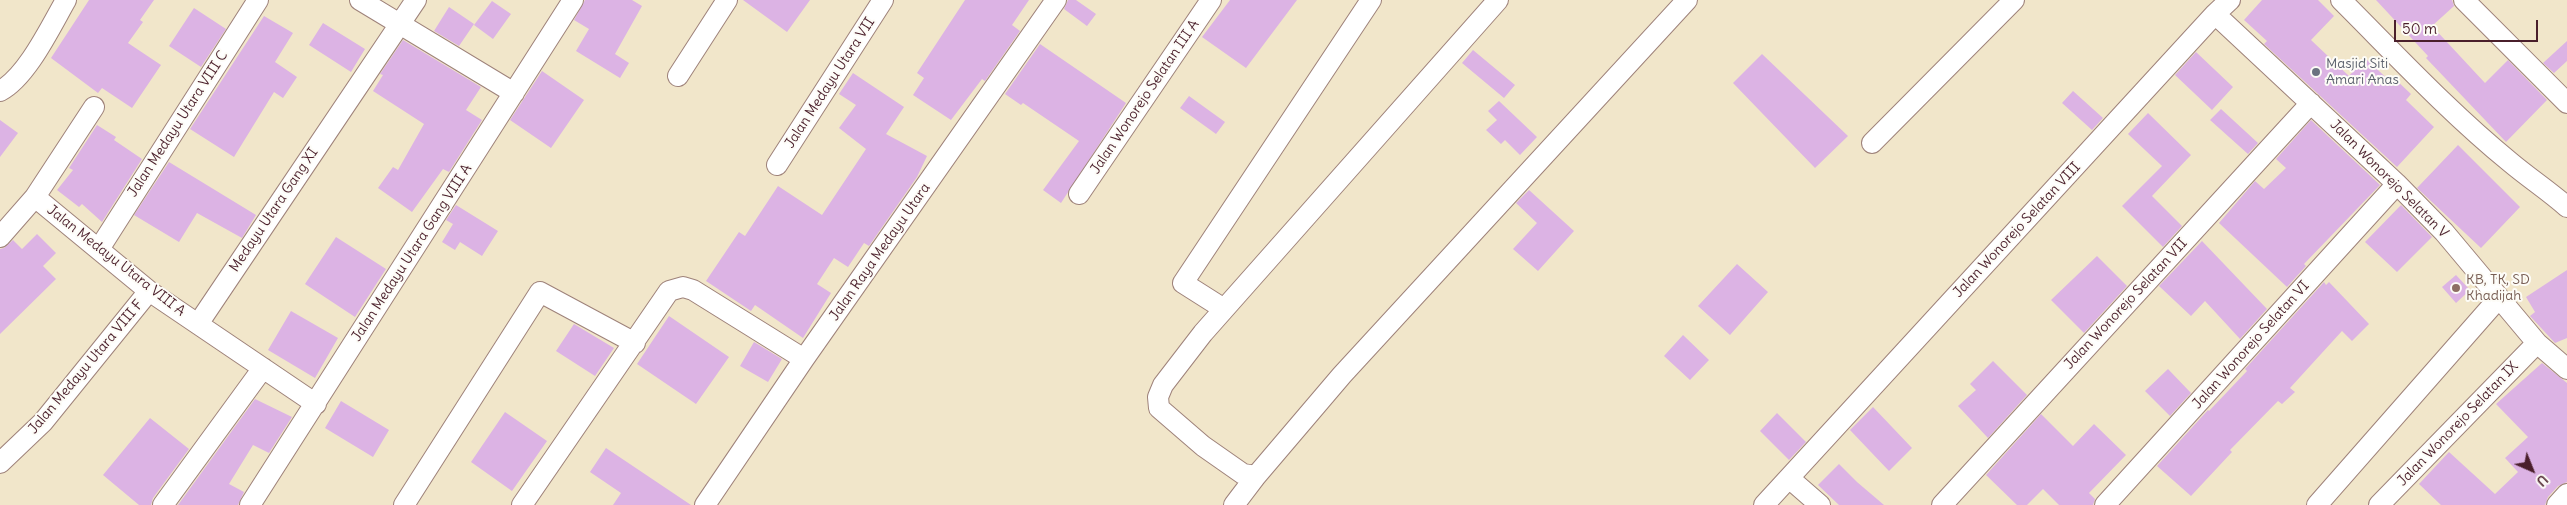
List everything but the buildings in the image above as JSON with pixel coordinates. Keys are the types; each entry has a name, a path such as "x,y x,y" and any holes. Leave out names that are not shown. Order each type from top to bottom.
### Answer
{"street":[{"path":"0,91 7,88 26,64 66,0"},
{"name":"Jalan Medayu Utara VIII C","path":"99,248 258,0"},
{"path":"360,0 514,92"},
{"name":"Medayu Utara Gang XI","path":"198,324 416,0"},
{"name":"Jalan Medayu Utara Gang VIII A","path":"250,505 573,0"},
{"path":"678,76 727,0"},
{"name":"Jalan Medayu Utara VII","path":"777,165 883,0"},
{"name":"Jalan Raya Medayu Utara","path":"704,505 1056,0"},
{"name":"Jalan Wonorejo Selatan III A","path":"1079,194 1212,0"},
{"path":"1224,309 1183,283 1370,0"},
{"path":"1256,476 1243,474 1204,446 1159,408 1158,397 1163,385 1224,309 1498,0"},
{"path":"1234,505 1256,476 1342,375 1687,0"},
{"path":"1872,143 2014,0"},
{"path":"2216,14 2230,0"},
{"path":"2341,0 2458,116 2510,163 2546,188 2567,207"},
{"path":"2464,0 2567,103"},
{"name":"Jalan Wonorejo Selatan V","path":"2216,14 2397,184 2444,232 2498,299 2537,343 2563,358"},
{"name":"Jalan Wonorejo Selatan VIII","path":"1764,505 2216,14"},
{"name":"Jalan Wonorejo Selatan VII","path":"1942,505 2311,103"},
{"path":"35,198 94,107"},
{"name":"Jalan Wonorejo Selatan VI","path":"2105,505 2397,184"},
{"name":"Jalan Medayu Utara VIII A","path":"0,237 35,198 99,248 149,291 316,404"},
{"path":"522,505 669,291 683,287 694,290 804,359"},
{"name":"Jalan Medayu Utara VIII F","path":"0,463 43,422 149,291"},
{"path":"404,505 540,292 635,343"},
{"path":"2317,505 2498,299"},
{"name":"Jalan Wonorejo Selatan IX","path":"2379,505 2537,343"},
{"path":"163,505 263,368"},
{"path":"1789,478 1820,505"},
{"path":"2557,505 2567,494"}],"place":[{"name":"Masjid Siti Amari Anas","path":"2316,72"},
{"name":"KB, TK, SD Khadijah","path":"2456,288"}]}
